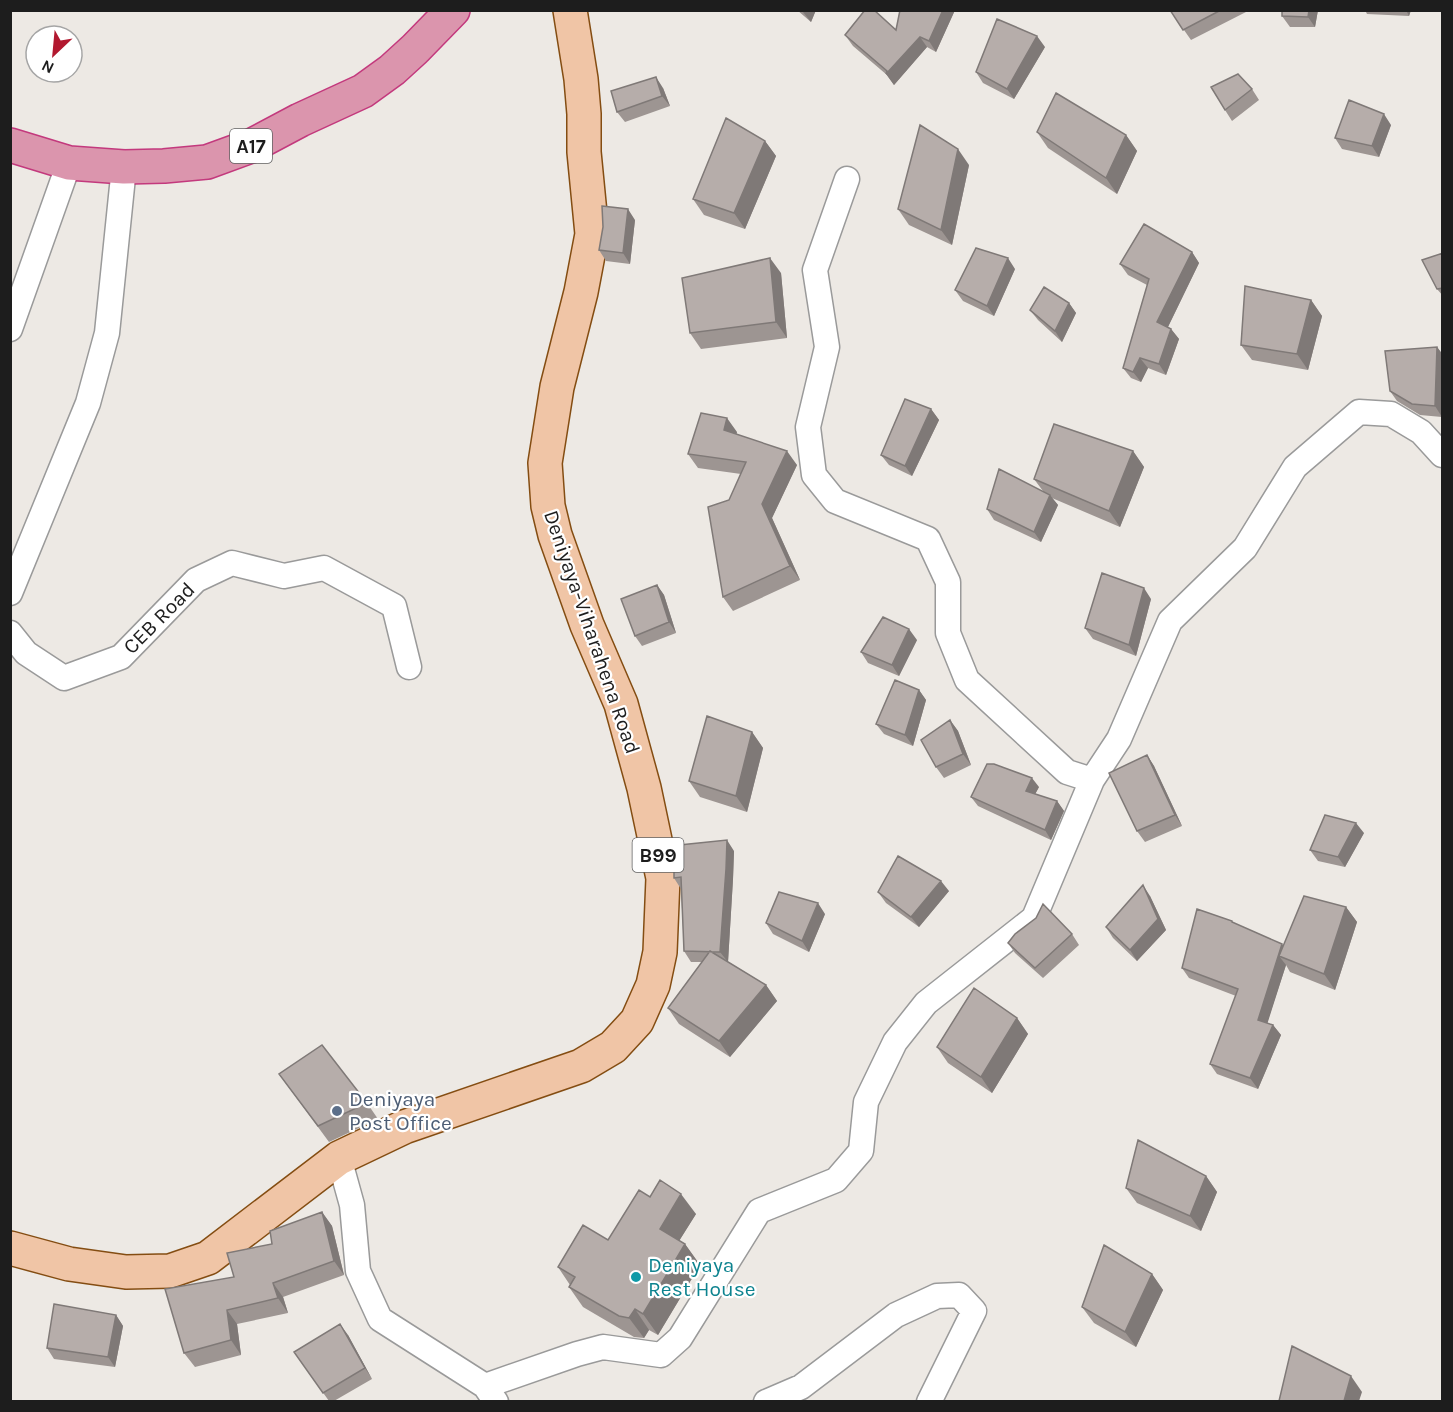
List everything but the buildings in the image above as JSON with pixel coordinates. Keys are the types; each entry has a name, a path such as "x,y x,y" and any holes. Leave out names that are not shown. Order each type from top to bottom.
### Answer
{"highway":[{"name":"A17","path":"10,145 69,163 124,167 207,162 251,146 363,91 408,56 453,10"}],"main road":[{"name":"Deniyaya-Viharahena Road","path":"10,1248 69,1264 126,1272 170,1271 208,1258 339,1158 404,1127 581,1066 613,1047 637,1021 653,985 660,952 663,878 644,788 621,704 587,625 555,535 548,506 544,463 557,387 581,292 592,234 584,152 581,79 570,10"}],"street":[{"path":"10,329 69,163"},
{"path":"10,593 88,403 107,333 124,167"},
{"path":"847,179 815,270 827,347 808,427 814,475 835,501 928,539 948,582 948,633 967,680 1067,772 1092,780"},
{"path":"339,1158 352,1205 358,1271 380,1319 490,1394 577,1354 603,1347 661,1355 680,1338 759,1211 836,1180 861,1151 867,1102 895,1042 926,1003 1034,918 1092,780 1119,739 1170,621 1245,548 1295,467 1359,412 1392,414 1421,432 1443,456"},
{"name":"CEB Road","path":"10,633 26,653 64,678 121,657 196,580 232,563 284,576 324,568 394,606 409,667"},
{"path":"766,1401 801,1387 896,1314 937,1296 958,1295 974,1311 929,1401"}],"place":[{"name":"Deniyaya Post Office","path":"337,1111"},
{"name":"Deniyaya Rest House","path":"636,1277"}]}
